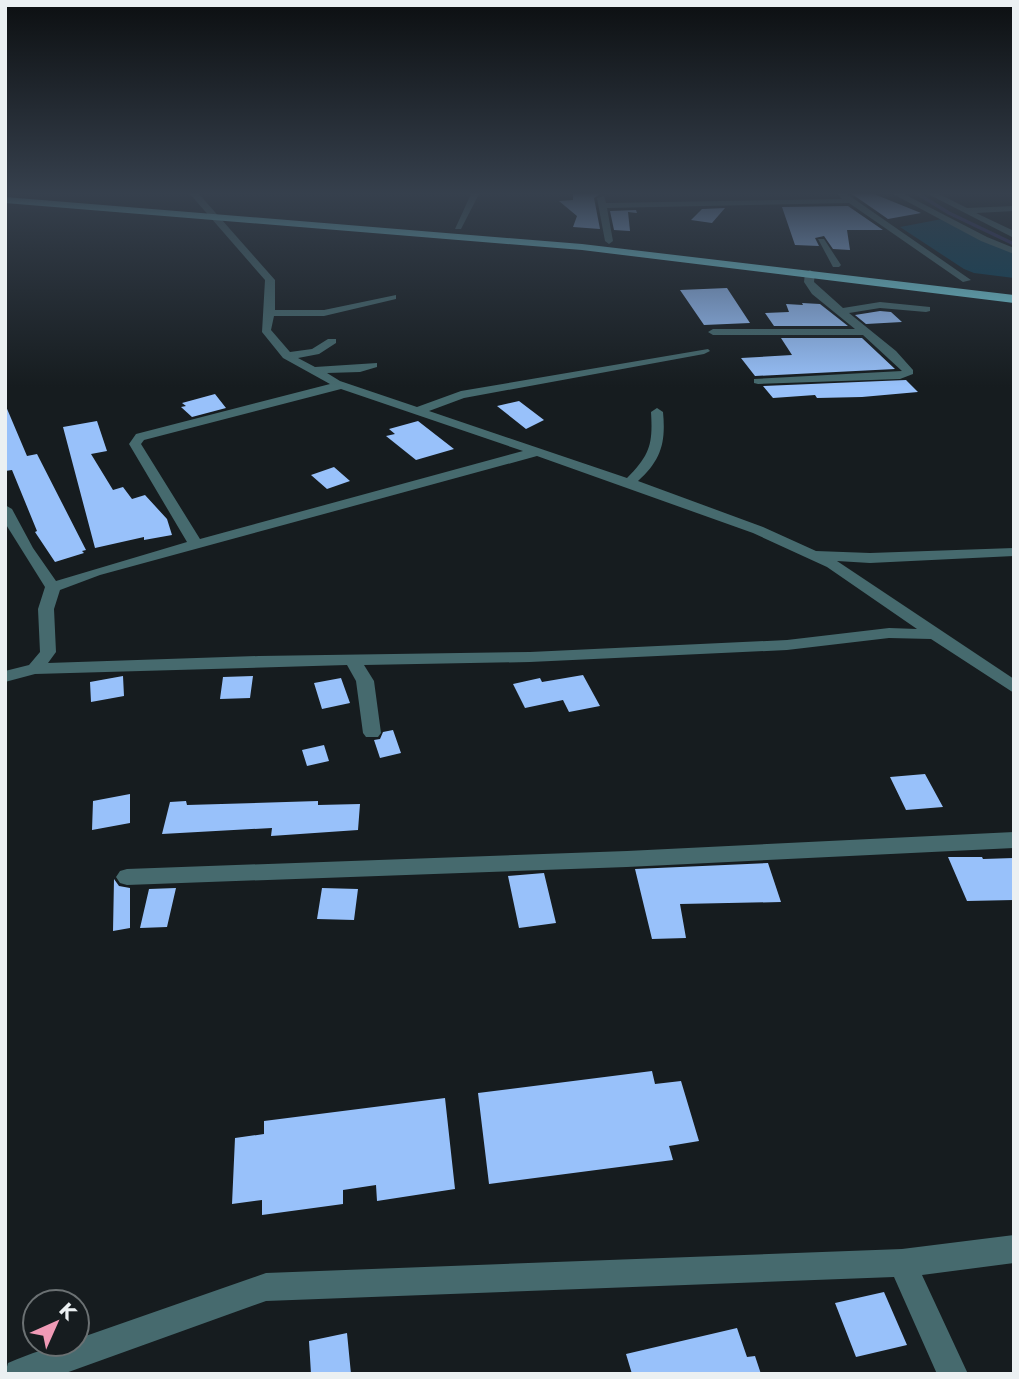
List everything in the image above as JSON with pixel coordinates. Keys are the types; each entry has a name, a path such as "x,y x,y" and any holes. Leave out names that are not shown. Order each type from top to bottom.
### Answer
{"highway":[{"path":"682,258 1014,299"},
{"path":"773,258 888,271"},
{"path":"940,277 972,281"}],"street":[{"path":"254,258 270,280 266,330 287,356 342,385 758,530 832,564 1014,687"},
{"path":"832,258 836,265"},
{"path":"937,258 972,281"},
{"path":"758,381 900,376 909,372 891,353 816,292 809,282 810,273"},
{"path":"269,313 324,313 392,297"},
{"path":"840,312 880,305 926,309"},
{"path":"713,332 864,331"},
{"path":"287,356 315,352 332,341"},
{"path":"417,411 461,395 704,351"},
{"path":"313,370 360,369 373,365"},
{"path":"196,545 135,444 141,437 342,385"},
{"path":"629,483 652,461 656,451 660,440 657,412"},
{"path":"53,587 535,452"},
{"path":"5,509 26,548 53,587"},
{"path":"812,555 870,558 1014,552"},
{"path":"35,668 48,652 46,609 53,587"},
{"path":"5,677 35,668 544,656 787,645 889,633 939,634"},
{"path":"353,660 365,681 372,733"},
{"path":"127,877 627,859 1014,840"},
{"path":"19,1374 266,1287 902,1263 1014,1250"},
{"path":"902,1263 953,1374"}],"shaded area":[{"path":"948,258 1014,258 1014,278 974,273"}],"building":[{"path":"727,288 750,323 704,325 680,290"},
{"path":"802,303 820,304 848,326 774,326 765,313 789,312 786,304 803,305"},
{"path":"891,312 902,322 866,324 855,315"},
{"path":"781,338 862,338 895,369 755,376 741,358 792,355"},
{"path":"906,380 918,392 862,397 817,398 815,395 773,398 763,386"},
{"path":"215,394 226,408 192,417 181,407 186,406 182,403"},
{"path":"519,401 544,420 526,429 497,406"},
{"path":"5,404 27,456 37,454 86,550 82,551 84,553 55,562 35,532 37,531 12,470 5,471"},
{"path":"97,421 107,451 91,454 113,490 123,487 132,499 145,495 167,519 172,535 144,540 144,537 95,548 63,427"},
{"path":"418,421 454,449 416,460 386,436 395,434 389,429"},
{"path":"334,467 350,481 327,489 311,475"},
{"path":"583,675 600,706 569,712 563,700 525,708 513,684 540,678 542,682"},
{"path":"123,676 124,696 91,702 90,682"},
{"path":"253,676 250,698 220,699 223,677"},
{"path":"341,678 350,703 322,709 314,683"},
{"path":"393,730 401,753 380,758 374,740 380,739 383,732"},
{"path":"324,745 329,761 307,766 302,750"},
{"path":"925,774 943,807 906,810 890,777"},
{"path":"130,794 130,823 92,830 93,801"},
{"path":"186,801 187,805 318,801 318,805 360,804 358,830 271,836 272,828 162,834 170,802"},
{"path":"948,857 1014,858 1014,900 967,901"},
{"path":"768,863 781,902 680,904 686,938 652,939 635,869"},
{"path":"544,873 556,923 519,928 508,876"},
{"path":"114,879 119,886 130,888 130,928 113,931"},
{"path":"176,888 167,927 140,928 149,889"},
{"path":"322,888 358,889 354,920 317,919"},
{"path":"652,1071 655,1084 681,1081 699,1141 669,1146 673,1160 489,1184 478,1093"},
{"path":"445,1098 455,1189 377,1201 376,1185 343,1190 343,1204 262,1215 262,1200 232,1204 235,1138 264,1134 264,1121"},
{"path":"884,1292 907,1345 856,1357 835,1303"},
{"path":"737,1328 747,1357 755,1356 761,1374 632,1374 626,1354"},
{"path":"347,1333 351,1374 311,1374 309,1341"}]}
